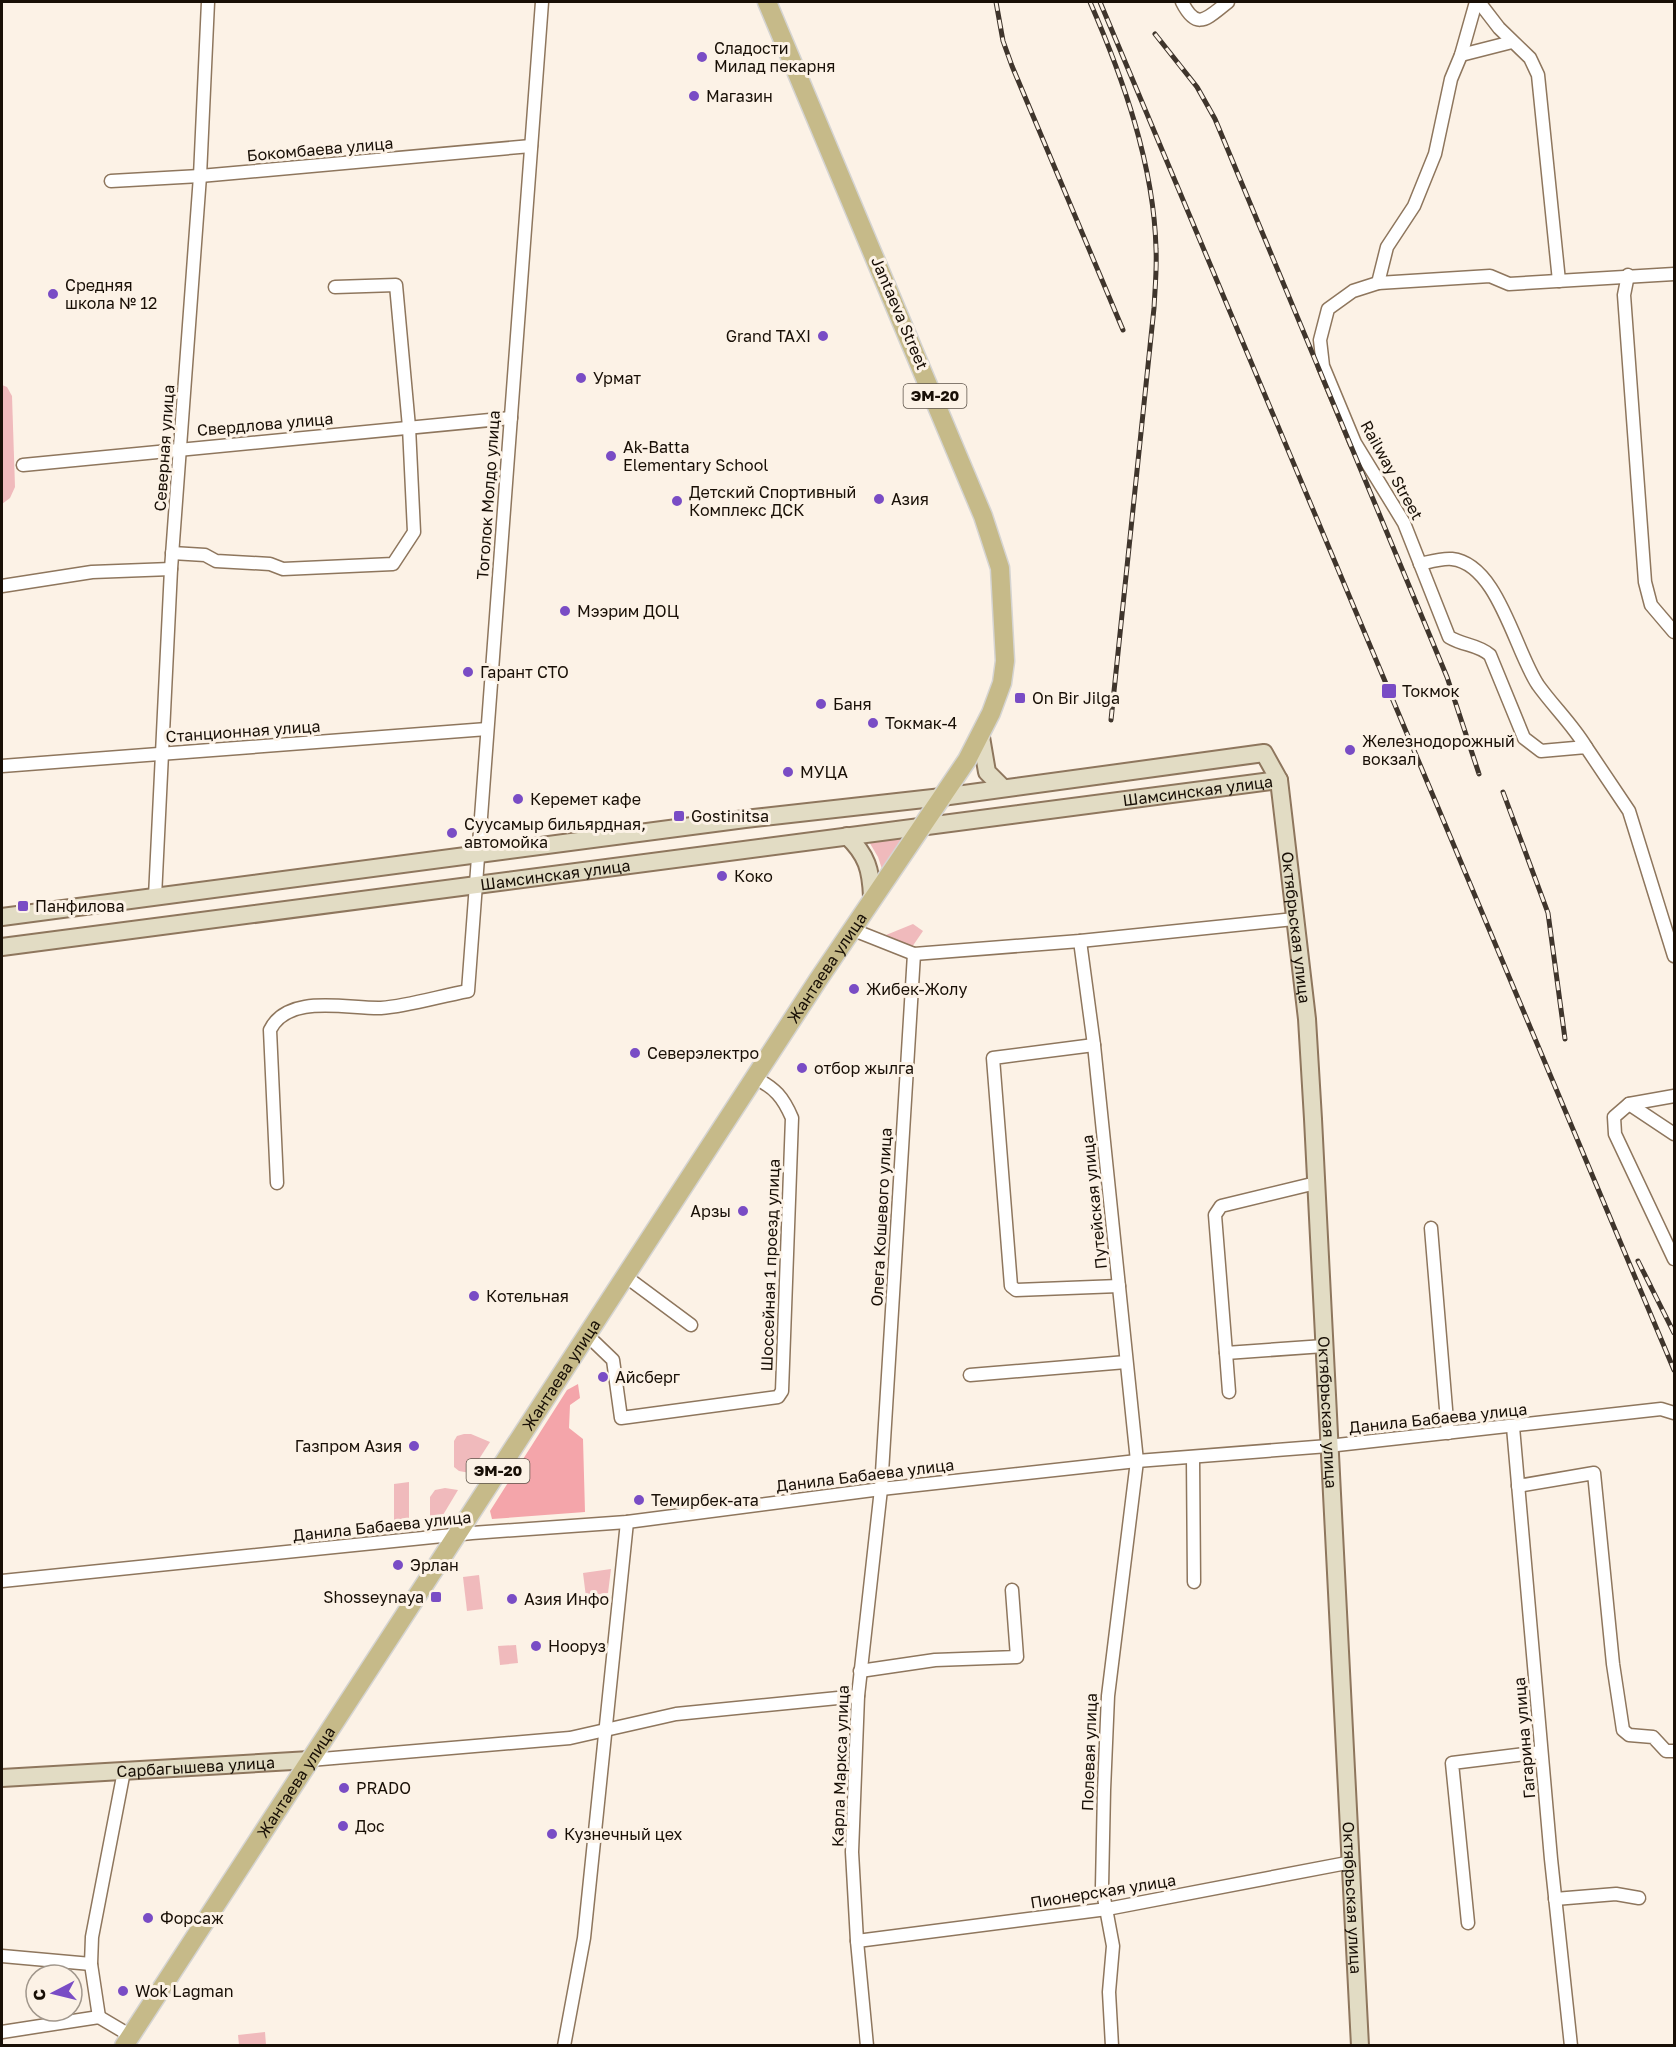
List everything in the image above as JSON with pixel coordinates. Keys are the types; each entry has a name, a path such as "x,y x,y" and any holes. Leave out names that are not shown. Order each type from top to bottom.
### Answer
{"main road":[{"name":"Jantaeva Street","path":"767,2 978,499 1000,568 1005,661 1002,683 981,738 942,797"},
{"name":"Жантаева улица","path":"128,2041 851,929 942,797"}],"street":[{"name":"Северная улица","path":"155,897 171,569 200,176 208,2"},
{"name":"Тоголок Молдо улица","path":"277,1183 270,1030 275,1020 285,1012 299,1008 383,1008 468,991 542,2"},
{"path":"1182,2 1189,16 1195,20 1205,20 1228,2"},
{"path":"1478,2 1512,42 1530,58 1538,75 1559,281"},
{"path":"1378,283 1387,247 1414,206 1435,154 1451,79 1461,56 1478,2"},
{"path":"1461,56 1512,42"},
{"name":"Бокомбаева улица","path":"111,181 200,176 531,146"},
{"name":"Railway Street","path":"1586,747 1540,751 1524,738 1490,655 1480,647 1463,645 1449,637 1404,523 1355,442 1323,366 1320,340 1329,309 1353,291 1378,283 1490,276 1509,284 1674,274"},
{"path":"1628,275 1624,302 1645,582 1652,605 1674,632"},
{"path":"172,553 206,555 216,561 270,564 283,568 393,564 414,532 409,427 396,285 335,287"},
{"name":"Свердлова улица","path":"23,465 511,418"},
{"path":"1420,564 1453,559 1482,574 1498,600 1537,683 1570,722 1629,811 1674,956"},
{"path":"2,586 92,572 171,569"},
{"name":"Станционная улица","path":"2,766 487,729"},
{"path":"981,738 987,772 1003,788"},
{"name":"Шамсинская улица","path":"2,917 745,819 942,797 1264,753 1279,780 2,947"},
{"name":"Октябрьская улица","path":"1279,780 1307,1019 1360,2046"},
{"path":"847,836 860,849 868,862 872,897"},
{"path":"851,929 914,954 1080,941 1294,919"},
{"name":"Путейская улица","path":"1080,941 1094,1045 1137,1461"},
{"name":"Олега Кошевого улица","path":"882,1486 914,954"},
{"path":"1094,1045 993,1058 1011,1286 1016,1290 1119,1286"},
{"name":"Шоссейная 1 проезд улица","path":"587,1335 613,1360 621,1418 778,1397 782,1391 792,1118 785,1101 775,1088 755,1078"},
{"path":"1674,1096 1629,1104 1614,1117 1615,1134 1669,1236 1674,1259"},
{"path":"1629,1104 1674,1134"},
{"path":"1229,1392 1217,1210 1221,1206 1316,1183"},
{"path":"1431,1228 1448,1433"},
{"path":"626,1276 691,1325"},
{"path":"1226,1353 1324,1346"},
{"path":"970,1376 1126,1362"},
{"name":"Данила Бабаева улица","path":"2,1581 456,1536 627,1522 882,1486 1137,1461 1328,1446 1661,1409 1674,1413"},
{"name":"Гагарина улица","path":"1513,1427 1541,1752 1571,2046"},
{"path":"1193,1458 1194,1582"},
{"name":"Полевая улица","path":"1112,2046 1109,1992 1113,1946 1102,1887 1108,1696 1137,1461"},
{"path":"1518,1486 1594,1473 1613,1664 1623,1730 1629,1736 1653,1737 1666,1751 1674,1751"},
{"name":"Карла Маркса улица","path":"867,2046 857,1941 852,1852 860,1671 882,1486"},
{"path":"564,2046 584,1938 627,1522"},
{"path":"860,1671 935,1660 1017,1657 1012,1590"},
{"name":"Сарбагышева улица","path":"2,1778 310,1760 570,1738 676,1714 858,1696"},
{"path":"1468,1923 1452,1764 1541,1752"},
{"path":"124,1771 92,1937 91,1964 99,2017 128,2041"},
{"name":"Пионерская улица","path":"857,1941 1107,1909 1352,1862"},
{"path":"1555,1899 1616,1894 1639,1898"},
{"path":"2,1956 91,1964"},
{"path":"2,2032 99,2017"}],"shaded area":[{"path":"2,385 7,387 12,396 15,487 10,498 2,504"},
{"path":"907,832 882,869 868,840"},
{"path":"913,924 923,931 912,947 908,948 886,935"},
{"path":"578,1384 580,1398 570,1405 569,1428 583,1439 585,1512 492,1519 490,1511 567,1390"},
{"path":"471,1434 490,1442 470,1473 459,1471 454,1467 454,1441 457,1436"},
{"path":"409,1482 409,1524 404,1529 394,1529 394,1484"},
{"path":"445,1488 458,1490 437,1525 430,1526 430,1497 435,1490"},
{"path":"611,1569 608,1593 586,1597 583,1573"},
{"path":"479,1575 483,1609 467,1611 463,1577"},
{"path":"516,1645 518,1663 500,1665 498,1646"},
{"path":"265,2032 266,2045 239,2045 238,2035"}],"railway":[{"path":"996,2 1003,41 1012,66 1123,330"},
{"path":"1090,2 1135,122 1154,217 1156,256 1154,308 1111,720"},
{"path":"1100,2 1674,1370"},
{"path":"1155,34 1197,87 1215,119 1447,677 1479,774"},
{"path":"1503,792 1548,913 1565,1039"},
{"path":"1638,1261 1674,1333"}],"place":[{"name":"Сладости Милад пекарня","path":"702,57"},
{"name":"Магазин","path":"694,96"},
{"name":"Средняя школа № 12","path":"53,294"},
{"name":"Grand TAXI","path":"823,336"},
{"name":"Урмат","path":"581,378"},
{"name":"Ak-Batta Elementary School","path":"611,456"},
{"name":"Азия","path":"879,499"},
{"name":"Детский Спортивный Комплекс ДСК","path":"677,501"},
{"name":"Мээрим ДОЦ","path":"565,611"},
{"name":"Гарант СТО","path":"468,672"},
{"name":"Токмок","path":"1389,691"},
{"name":"On Bir Jilga","path":"1020,698"},
{"name":"Баня","path":"821,704"},
{"name":"Токмак-4","path":"873,723"},
{"name":"Железнодорожный вокзал","path":"1350,750"},
{"name":"МУЦА","path":"788,772"},
{"name":"Керемет кафе","path":"518,799"},
{"name":"Gostinitsa","path":"679,816"},
{"name":"Суусамыр бильярдная, автомойка","path":"452,833"},
{"name":"Коко","path":"722,876"},
{"name":"Панфилова","path":"23,906"},
{"name":"Жибек-Жолу","path":"854,989"},
{"name":"Северэлектро","path":"635,1053"},
{"name":"отбор жылга","path":"802,1068"},
{"name":"Арзы","path":"743,1211"},
{"name":"Котельная","path":"474,1296"},
{"name":"Айсберг","path":"603,1377"},
{"name":"Газпром Азия","path":"414,1446"},
{"name":"Темирбек-ата","path":"639,1500"},
{"name":"Эрлан","path":"398,1565"},
{"name":"Shosseynaya","path":"436,1597"},
{"name":"Азия Инфо","path":"512,1599"},
{"name":"Нооруз","path":"536,1646"},
{"name":"PRADO","path":"344,1788"},
{"name":"Дос","path":"343,1826"},
{"name":"Кузнечный цех","path":"552,1834"},
{"name":"Форсаж","path":"148,1918"},
{"name":"Wok Lagman","path":"123,1991"}]}
